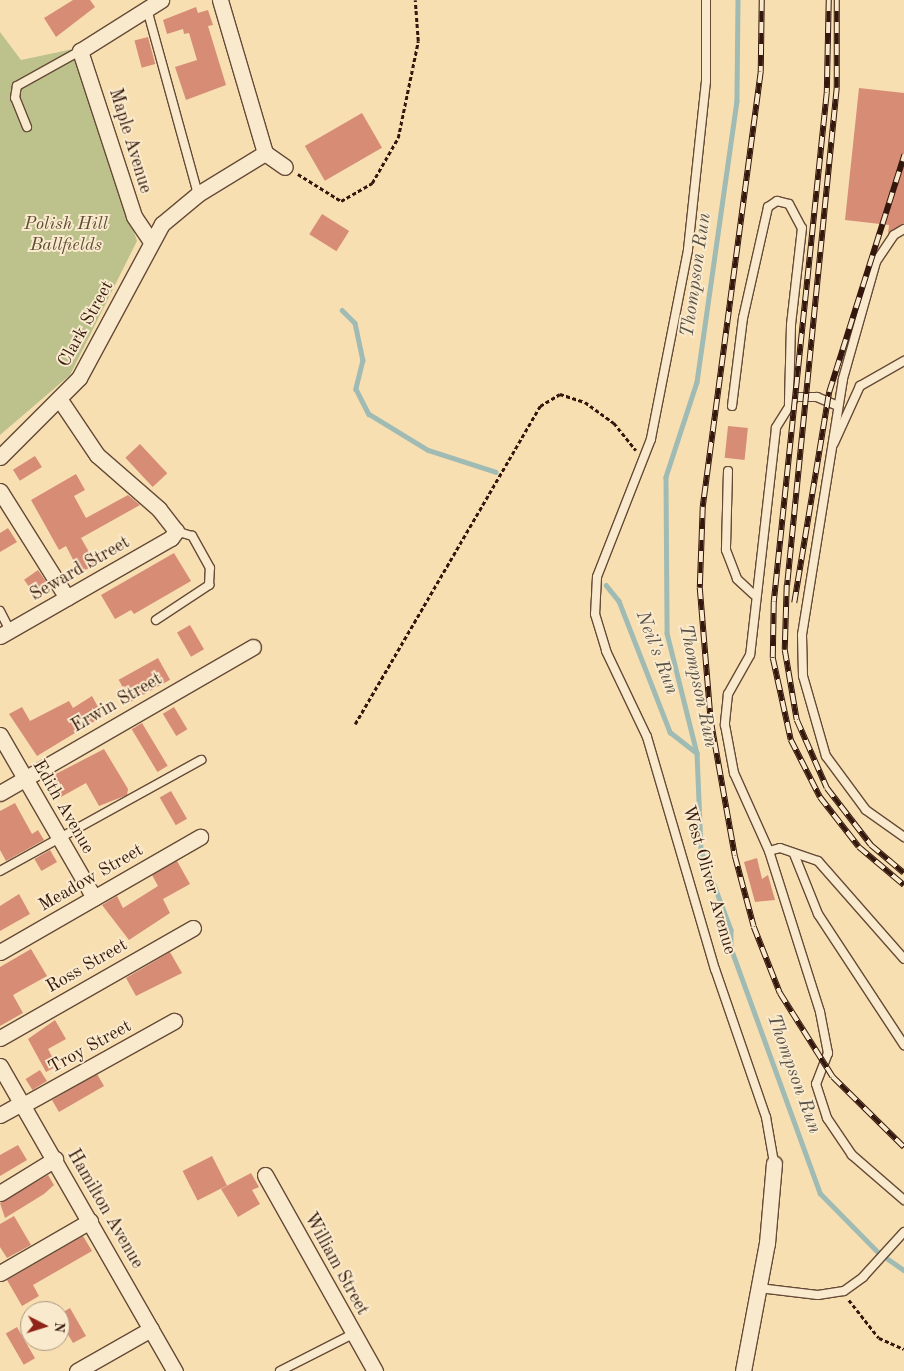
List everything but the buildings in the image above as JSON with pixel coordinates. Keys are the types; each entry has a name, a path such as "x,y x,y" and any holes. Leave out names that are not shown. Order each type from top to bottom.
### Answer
{"street":[{"path":"80,51 161,0"},
{"path":"220,0 266,153 286,166"},
{"name":"Maple Avenue","path":"80,51 134,216 150,240"},
{"name":"Clark Street","path":"0,457 60,400 106,335 150,240 174,212 198,194 266,153"},
{"path":"60,400 97,455 159,508 176,530"},
{"path":"0,491 66,598"},
{"name":"Seward Street","path":"5,634 171,538 176,530"},
{"name":"Erwin Street","path":"0,793 253,646"},
{"name":"Edith Avenue","path":"0,735 94,898"},
{"name":"Meadow Street","path":"0,952 200,837"},
{"name":"Ross Street","path":"0,1038 193,928"},
{"name":"Troy Street","path":"0,1115 174,1021"},
{"name":"Hamilton Avenue","path":"0,1066 175,1371"},
{"path":"0,1192 55,1159"},
{"name":"West Oliver Avenue","path":"743,1371 771,1216 774,1163"},
{"name":"William Street","path":"265,1175 375,1371"},
{"path":"0,1273 90,1221"},
{"path":"77,1371 152,1329"}],"lane":[{"name":"West Oliver Avenue","path":"706,0 706,81 691,232 656,412 644,461 603,559 595,614 606,651 647,737 727,1007 766,1117 774,1163"},
{"path":"147,9 198,194"},
{"path":"27,127 15,98 17,86 80,51"},
{"path":"732,406 745,309 768,206 777,201 789,204 802,228 791,325 789,404 776,428 764,542 754,594 750,654 728,694 725,725 734,773 769,850 820,1012 828,1053 816,1084 827,1118 852,1155 904,1200"},
{"path":"904,229 894,235 876,262 838,406 802,635 803,676 826,756 866,810 904,836"},
{"path":"829,454 860,386 904,361"},
{"path":"789,404 806,396 838,406"},
{"path":"728,471 726,550 737,579 754,594"},
{"path":"156,620 209,585 210,568 192,536 176,530"},
{"path":"0,612 5,634"},
{"path":"0,872 201,760"},
{"path":"769,850 780,848 818,861 904,959"},
{"path":"794,854 818,914 904,1045"},
{"path":"759,1288 818,1295 844,1291 863,1277 904,1232"},
{"path":"280,1371 353,1334"}],"path":[{"path":"286,166 341,201 372,183 398,138 418,41 415,0"},
{"path":"355,724 540,406 560,394 585,402 614,423 644,461"},
{"path":"844,1291 879,1338 904,1348"}],"green space":[{"name":"Polish Hill Ballfields","path":"0,32 21,60 73,49 137,241 70,375 0,435"}],"waterway":[{"name":"Thompson Run","path":"738,0 737,101 697,382 666,477 667,633 697,753 701,850 731,930 731,948 820,1193 878,1252"},
{"name":"Neil's Run","path":"342,310 355,323 363,360 356,389 369,414 428,450 496,472"},
{"name":"Neil's Run","path":"606,585 619,601 670,732 697,753"},
{"name":"Thompson Run","path":"888,1259 904,1270"}],"railway":[{"path":"762,0 761,72 703,507 700,588 711,721 735,856 754,927 780,993 833,1077 904,1147"},
{"path":"829,0 827,93 774,602 773,658 791,740 820,797 859,847 904,885"},
{"path":"837,0 837,88 787,585 785,650 797,720 827,788 871,845 904,873"},
{"path":"794,603 829,392 904,155"}]}
